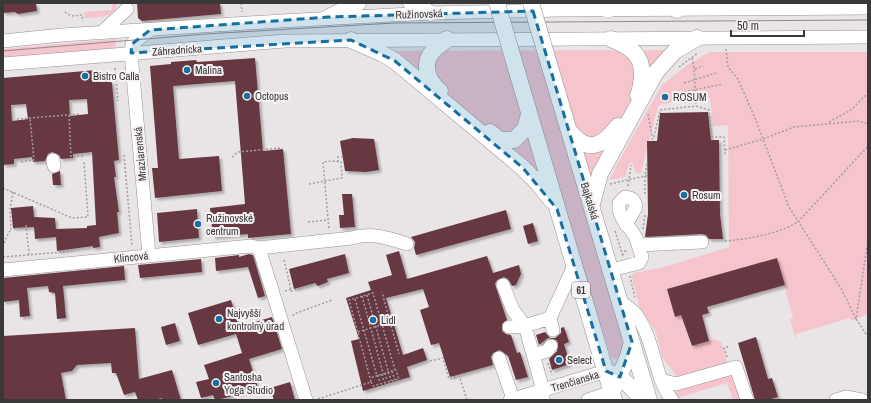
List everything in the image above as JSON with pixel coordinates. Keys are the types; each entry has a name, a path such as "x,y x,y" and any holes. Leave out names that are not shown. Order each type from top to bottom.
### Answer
{"main road":[{"path":"329,18 358,3"},
{"path":"411,3 430,13"},
{"name":"61","path":"497,3 574,266 613,374"},
{"name":"Bajkalská","path":"531,3 610,270 627,300 632,342 649,400"},
{"path":"447,39 433,50 428,58 427,71 432,85 500,140 510,141 517,138 525,129 530,114"},
{"path":"570,132 578,140 585,144 596,145 604,142 620,125 640,91 642,70 640,60 632,49 612,39"},
{"path":"350,40 383,54 395,61 523,168 536,181 557,209"},
{"path":"592,205 600,174 656,72 675,51 698,46"},
{"path":"613,396 613,374 632,342"},
{"path":"613,374 642,400"}],"street":[{"path":"127,6 134,31"},
{"path":"102,32 127,6"},
{"name":"Ružinovská","path":"329,18 611,7 672,6 868,8"},
{"name":"Záhradnícka","path":"3,41 102,32 329,18"},
{"path":"131,53 132,44 150,30"},
{"path":"350,40 612,39 698,46 868,37"},
{"name":"Záhradnícka","path":"3,64 285,41 350,40"},
{"name":"Mraziarenská","path":"131,53 149,256"},
{"path":"610,270 633,264 642,257 636,238 620,225"},
{"name":"Klincová","path":"3,270 251,246 258,248 376,234 407,244"},
{"path":"638,245 702,242"},
{"path":"258,248 306,400"},
{"path":"509,327 551,324 574,266"},
{"path":"503,285 513,310 525,326 543,395"},
{"path":"627,300 646,332 661,380 665,390 672,400"},
{"path":"533,355 549,348"},
{"path":"499,358 512,400"},
{"path":"661,380 676,384 736,367 747,400"},
{"name":"Trenčianska","path":"512,400 543,395 613,374"},
{"name":"Trenčianska","path":"588,400 613,396"},
{"path":"836,400 846,397 862,400"}],"path":[{"path":"242,3 242,16"},
{"path":"64,12 71,16 82,15 83,21"},
{"path":"696,106 694,90 695,69 692,58 698,46"},
{"path":"719,49 726,48 728,67 738,79 789,207 842,290 856,319 868,337"},
{"path":"695,69 703,66"},
{"path":"115,68 118,101"},
{"path":"684,83 716,73"},
{"path":"684,92 723,84"},
{"path":"828,123 850,110 868,94"},
{"path":"653,141 660,110 696,106 709,110 712,137 724,137 725,155"},
{"path":"648,112 654,138"},
{"path":"17,119 80,114"},
{"path":"68,115 71,157 84,156"},
{"path":"21,162 34,160 30,118"},
{"path":"725,150 763,139 794,127 859,121 868,124"},
{"path":"726,241 742,239 775,231 789,227 798,222 868,146"},
{"path":"232,157 238,152 280,148 280,150"},
{"path":"124,155 132,246"},
{"path":"338,162 338,157 342,156"},
{"path":"3,188 72,218 88,217 84,162"},
{"path":"309,184 325,181 342,178 341,162 323,162 325,181 329,234"},
{"path":"647,163 645,176 647,176"},
{"path":"629,180 631,165"},
{"path":"3,247 11,229 10,209 13,192"},
{"path":"308,222 328,220"},
{"path":"3,257 29,254 26,225"},
{"path":"620,225 633,264 627,300"},
{"path":"11,229 27,228"},
{"path":"856,319 868,240"},
{"path":"284,260 291,289"},
{"path":"281,292 291,289 292,291 316,284"},
{"path":"382,292 399,354"},
{"path":"373,294 398,379 373,386 348,300 362,296 373,294"},
{"path":"367,295 391,381"},
{"path":"362,296 383,374 384,383"},
{"path":"355,298 381,384"},
{"path":"292,318 294,314 332,300"},
{"path":"358,332 390,322"},
{"path":"549,348 546,354 553,379"},
{"path":"430,362 443,358 449,379 458,376 467,400"},
{"path":"370,378 395,370"},
{"path":"392,371 395,380"},
{"path":"383,374 388,382"},
{"path":"314,400 371,382"}],"highlighted area":[{"path":"533,11 632,342 620,377 606,371 557,209 523,168 395,61 351,40 131,53 132,44 150,30 329,17"}],"shaded area":[{"path":"112,3 118,3 113,12 109,15 85,18 84,12 112,10"},
{"path":"115,39 116,48 3,58 3,49"},
{"path":"670,50 583,199 625,342 622,357 616,359 611,357 559,196 385,51"},
{"path":"710,52 868,52 868,314 852,321 850,318 796,334 796,340 790,319 793,318 777,258 667,289 675,317 681,315 691,346 714,339 721,342 727,361 725,364 678,378 662,357 656,332 640,308 632,278 633,273 661,268 729,247 728,125 713,126 710,98 661,104 658,107 641,173 636,173 632,162 629,164 625,177 610,180 616,166 662,85 690,63"},
{"path":"734,372 744,400 733,400 727,383 677,398 673,395 680,386"}],"building":[{"path":"3,3 36,3 37,11 18,14 15,12 3,13"},
{"path":"137,3 220,3 221,14 142,21 138,18"},
{"path":"255,58 263,151 283,149 291,234 248,238 248,234 213,237 210,208 245,204 235,81 173,86 179,159 219,156 222,191 155,198 152,168 158,168 150,66 171,64 171,62 196,60 197,62"},
{"path":"97,70 112,83 119,160 114,161 116,177 114,177 119,212 117,212 119,233 99,237 100,247 93,248 93,246 57,251 56,237 35,239 34,227 13,228 11,208 33,206 34,217 55,218 56,229 87,228 87,226 96,225 92,152 73,154 73,158 61,159 59,155 52,152 48,154 45,161 33,162 32,157 14,159 14,164 3,165 3,78","holes":["87,99 88,114 70,116 69,100","26,104 28,119 12,121 11,105"]},
{"name":"Rosum","path":"708,112 711,140 719,140 720,214 723,239 709,239 706,235 702,234 645,237 648,214 647,141 657,141 660,113"},
{"path":"353,138 374,139 379,170 366,172 345,171 340,141"},
{"path":"60,171 61,185 53,185 52,174"},
{"path":"342,194 352,194 355,227 340,228 339,215 344,215"},
{"path":"197,209 199,238 159,242 157,213"},
{"path":"506,210 511,229 416,255 414,248 415,242 411,237"},
{"path":"533,223 538,241 528,244 523,226"},
{"path":"399,251 407,279 487,256 493,273 519,265 521,274 516,285 512,286 508,279 504,277 497,280 495,284 507,320 502,324 502,331 511,335 517,353 520,352 528,377 516,380 508,356 500,350 493,353 491,357 493,365 450,377 439,343 431,345 420,310 429,307 423,289 386,298 403,355 423,348 427,360 407,367 410,377 363,391 351,341 359,339 346,298 371,290 368,282 392,275 386,255"},
{"path":"249,254 253,255 265,296 258,298 248,267 216,271 215,258 239,255 239,257"},
{"path":"345,254 349,273 327,279 328,282 318,286 315,283 294,289 289,269"},
{"path":"777,258 785,285 707,307 709,313 702,315 709,341 692,346 681,315 675,317 667,289"},
{"path":"201,259 202,272 140,278 138,265"},
{"path":"124,266 125,280 63,286 66,318 57,319 55,293 49,292 48,286 27,288 30,316 20,317 19,300 3,302 3,278"},
{"path":"231,300 239,327 272,317 282,349 249,359 258,388 218,400 215,400 213,395 201,398 196,382 209,379 204,365 242,353 236,334 198,345 188,313"},
{"path":"175,323 180,341 166,345 161,327"},
{"path":"564,327 569,342 564,344 570,364 552,370 549,359 557,351 558,343 556,340 548,338 539,345 536,335 545,332 550,338 555,338 561,333 561,328"},
{"path":"135,328 139,379 172,370 181,400 162,400 162,398 154,400 138,400 135,392 124,395 116,373 112,373 111,363 77,365 72,371 61,373 66,400 3,400 3,336"},
{"path":"756,337 768,379 772,378 778,397 768,400 755,400 738,343"},
{"path":"290,382 295,400 274,400 270,388"}],"tram line":[{"path":"3,51 205,34 394,23 868,20"}],"place":[{"name":"Malina","path":"187,70"},
{"name":"Bistro Calla","path":"85,76"},
{"name":"Octopus","path":"247,96"},
{"name":"ROSUM","path":"665,97"},
{"name":"Rosum","path":"684,195"},
{"name":"Ružinovské centrum","path":"198,224"},
{"name":"Najvyšší kontrolný úrad","path":"219,319"},
{"name":"Lidl","path":"373,320"},
{"name":"Select","path":"559,360"},
{"name":"Santosha Yoga Studio","path":"216,383"}]}
